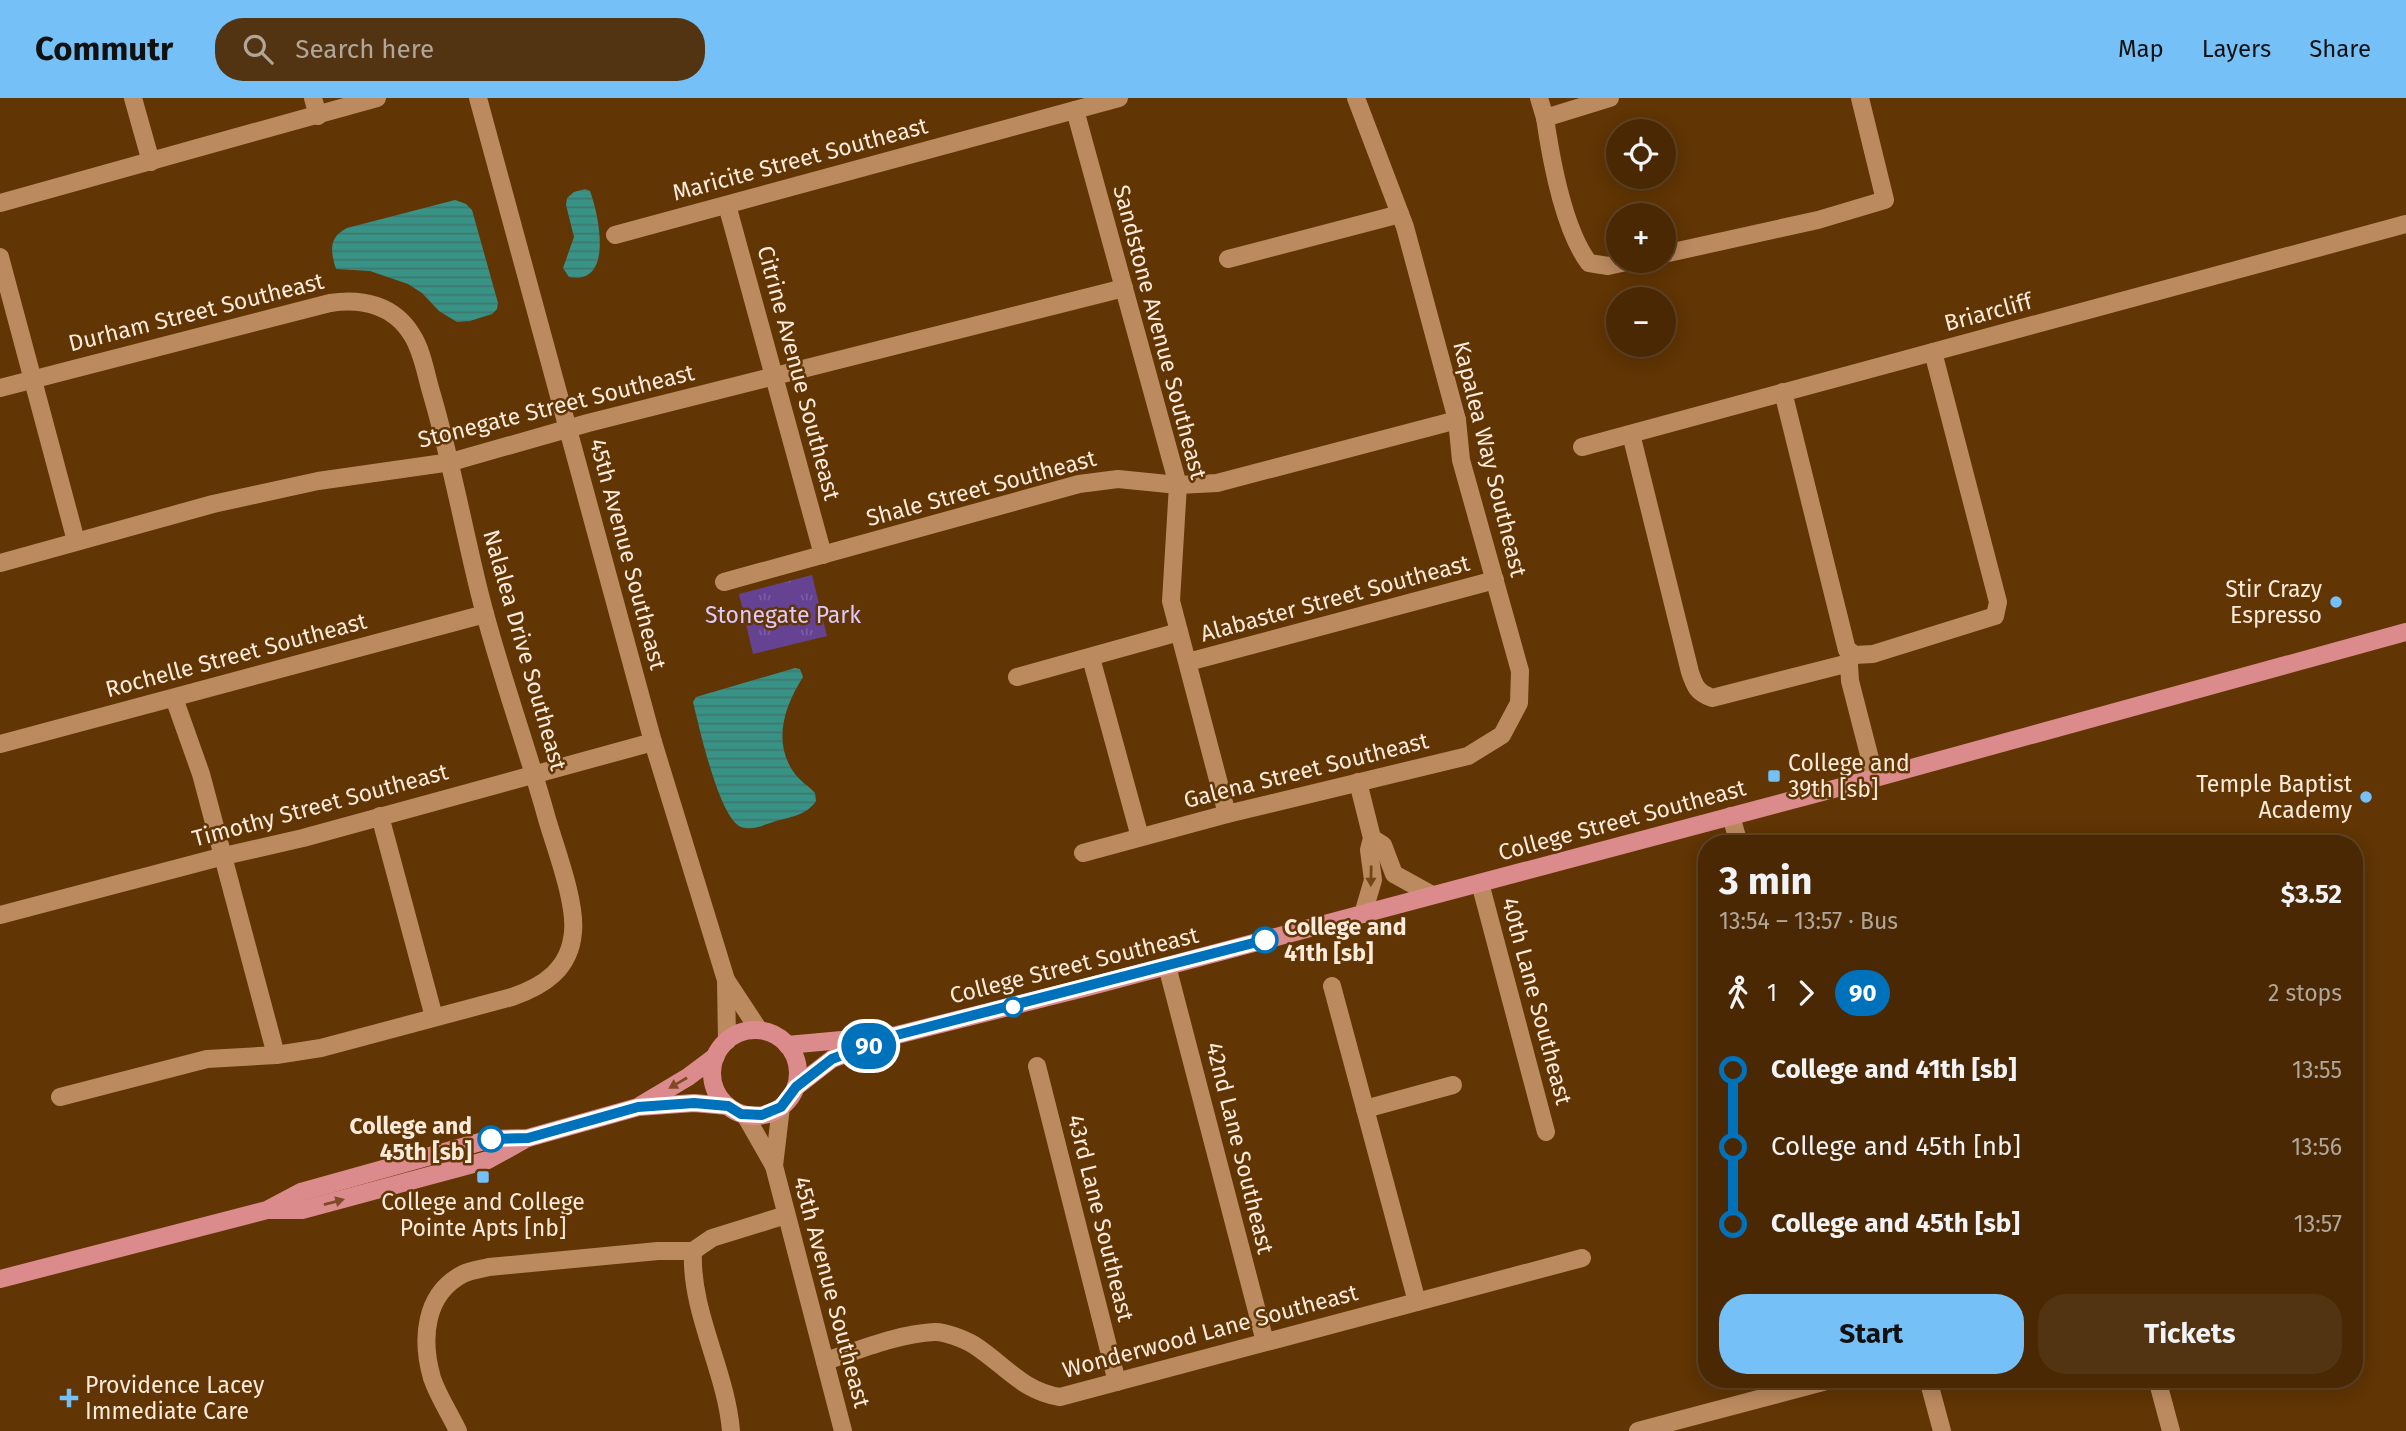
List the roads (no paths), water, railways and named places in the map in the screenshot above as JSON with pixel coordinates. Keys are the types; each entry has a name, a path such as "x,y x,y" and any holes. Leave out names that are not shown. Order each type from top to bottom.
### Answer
{"main road":[{"name":"College Street Southeast","path":"796,1087 832,1059 889,1037 1875,778 2406,632"},
{"path":"638,1107 688,1077 716,1056 727,1041 743,1032 759,1030 775,1035 788,1045 797,1064 796,1087 781,1107 762,1115 745,1115 728,1106 719,1096 712,1075 716,1056"},
{"name":"College Street Southeast","path":"788,1045 889,1037"},
{"path":"0,1279 267,1210 301,1192 491,1139 528,1138 638,1107 694,1103 728,1106"}],"street":[{"path":"133,98 150,162"},
{"path":"313,98 318,116"},
{"path":"0,204 377,98"},
{"name":"45th Avenue Southeast","path":"478,98 653,742 726,980 727,1041"},
{"name":"Maricite Street Southeast","path":"615,235 1119,98"},
{"path":"1228,260 1403,221 1356,98"},
{"path":"1539,98 1564,204 1578,248 1589,262 1606,266"},
{"path":"1545,118 1610,98"},
{"path":"1676,251 1818,220 1885,200 1860,98"},
{"name":"Sandstone Avenue Southeast","path":"1075,110 1178,485 1171,601 1227,814"},
{"name":"Citrine Avenue Southeast","path":"727,205 823,555"},
{"name":"Kapalea Way Southeast","path":"1403,221 1457,420 1461,460 1520,671 1519,703"},
{"name":"Briarcliff","path":"1582,447 2406,224"},
{"path":"0,257 76,541"},
{"name":"Stonegate Street Southeast","path":"0,563 213,504 318,481 451,462 568,428 1124,288"},
{"name":"Durham Street Southeast","path":"0,388 338,302 355,300 377,305 401,321"},
{"name":"Nalalea Drive Southeast","path":"401,321 417,344 451,462 485,614 535,775 573,916 574,931 567,956 550,979 533,990 434,1017"},
{"path":"1630,434 1690,672 1699,693 1712,698 1854,655 1873,654 1995,616 1998,603 1933,352"},
{"path":"1783,392 1850,658 1850,681 1875,778"},
{"name":"Shale Street Southeast","path":"724,582 1079,484 1118,478 1178,485 1217,483 1457,420"},
{"name":"Alabaster Street Southeast","path":"1188,662 1495,580"},
{"name":"Rochelle Street Southeast","path":"0,744 485,614"},
{"path":"1017,677 1179,632"},
{"path":"1091,658 1140,837"},
{"path":"174,698 201,774 276,1055"},
{"name":"Galena Street Southeast","path":"1083,853 1227,814 1468,756 1502,735 1519,703"},
{"name":"Timothy Street Southeast","path":"0,915 303,838 653,742"},
{"path":"1357,782 1372,838 1369,849 1373,880 1363,914"},
{"path":"61,1097 207,1059 276,1055 321,1048 434,1017 380,816"},
{"path":"1731,816 1736,835"},
{"path":"1372,838 1383,845 1394,874 1432,895"},
{"name":"40th Lane Southeast","path":"1480,883 1546,1132"},
{"name":"42nd Lane Southeast","path":"1167,966 1265,1342"},
{"name":"45th Avenue Southeast","path":"726,980 759,1030"},
{"path":"1332,986 1417,1302"},
{"name":"43rd Lane Southeast","path":"1037,1066 1117,1382"},
{"path":"1365,1109 1454,1085"},
{"name":"45th Avenue Southeast","path":"774,1166 781,1107"},
{"name":"45th Avenue Southeast","path":"745,1115 774,1166 843,1431"},
{"path":"458,1431 433,1380 426,1349 426,1322 441,1292 464,1274 489,1267 658,1251 693,1251 712,1238 786,1215"},
{"path":"693,1251 692,1273 723,1389 731,1431"},
{"name":"Wonderwood Lane Southeast","path":"825,1361 897,1339 937,1331 973,1344 1003,1369 1044,1395 1060,1397 1582,1258"},
{"path":"1638,1431 1800,1388"},
{"path":"1930,1388 1942,1431"},
{"path":"2159,1388 2171,1431"}],"water":[{"path":"585,189 590,191 597,216 600,246 598,260 593,271 583,277 569,277 563,268 574,237 566,205 567,198 574,192"},
{"path":"455,200 466,204 472,210 498,303 492,314 457,322 439,311 422,293 408,284 370,271 336,269 332,245 337,236 347,228"},
{"path":"795,668 800,669 803,677 790,700 782,738 788,762 795,774 815,793 816,801 797,815 757,827 741,827 733,820 718,790 693,702 696,697"}],"place":[{"name":"Stir Crazy Espresso","path":"2336,602"},
{"name":"College and 39th [sb]","path":"1774,776"},
{"name":"Temple Baptist Academy","path":"2366,797"},
{"name":"College and 41th [sb]","path":"1265,940"},
{"name":"College and 45th [sb]","path":"491,1139"},
{"name":"College and College Pointe Apts [nb]","path":"483,1177"},
{"name":"Providence Lacey Immediate Care","path":"69,1398"}],"park label":[{"name":"Stonegate Park","path":"783,615"}]}
